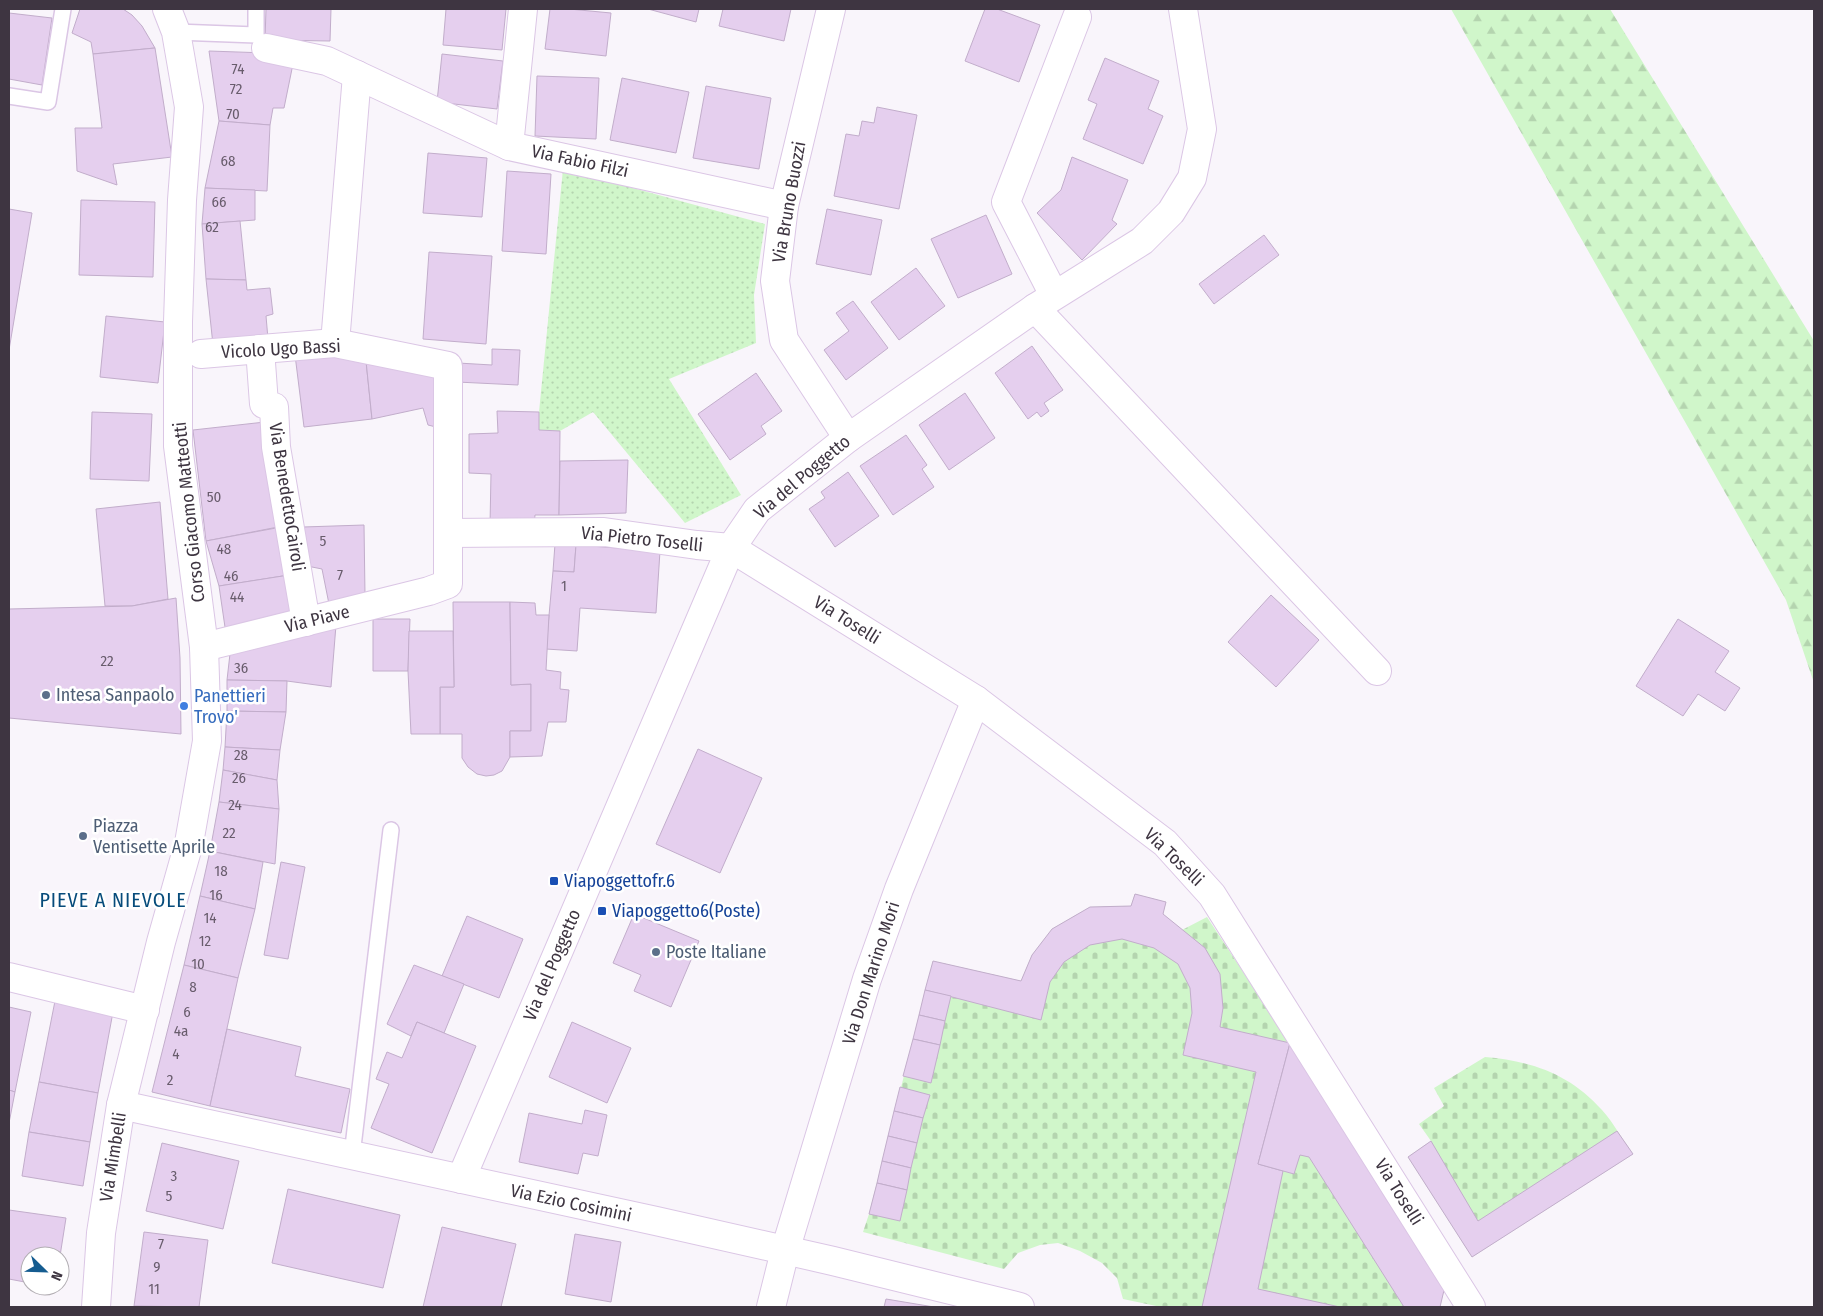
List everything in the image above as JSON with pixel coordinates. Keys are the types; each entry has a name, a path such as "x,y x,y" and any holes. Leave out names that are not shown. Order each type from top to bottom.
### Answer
{"street":[{"name":"Via Fabio Filzi","path":"523,9 509,146 784,206"},
{"name":"Via Bruno Buozzi","path":"831,9 784,206 775,281 784,340 848,438"},
{"name":"Via del Poggetto","path":"460,1179 731,548 757,510 848,438 1045,302 1142,241 1171,212 1192,178 1202,129 1183,9"},
{"path":"1077,17 1006,202 1045,302 1377,672"},
{"name":"Corso Giacomo Matteotti","path":"145,1010 161,942 189,843 204,762 207,725 204,647 178,446 180,260 189,107 172,20"},
{"path":"266,48 327,61 509,146"},
{"path":"335,343 357,75"},
{"name":"Vicolo Ugo Bassi","path":"201,354 335,343 448,366 450,426 449,533"},
{"name":"Via BenedettoCairoli","path":"260,349 264,404 274,407 276,447 306,622"},
{"name":"Via Pietro Toselli","path":"449,533 604,532 731,548"},
{"name":"Via Piave","path":"204,647 429,591 448,584 449,533"},
{"name":"Via Toselli","path":"731,548 976,700 1165,843 1212,895 1471,1307"},
{"name":"Via Don Marino Mori","path":"771,1307 785,1251 867,979 899,888 976,700"},
{"path":"9,976 145,1010"},
{"name":"Via Mimbelli","path":"96,1307 101,1232 121,1105 145,1010"},
{"name":"Via Ezio Cosimini","path":"121,1105 656,1221 1020,1307"}],"lane":[{"path":"9,96 48,102 63,9"},
{"path":"172,20 256,35 256,9"},
{"path":"352,1155 391,830"}],"green space":[{"path":"1451,9 1610,9 1814,341 1814,683 1786,600"},
{"path":"563,169 765,224 754,295 756,343 669,379 741,495 685,523 593,412 560,431 539,430 539,412"},
{"path":"1135,894 1166,902 1163,914 1182,930 1207,917 1445,1286 1440,1307 1161,1307 1123,1299 1117,1278 1102,1263 1080,1251 1058,1243 1040,1245 1018,1253 1004,1269 863,1232 933,961 1021,981 1032,955 1052,929 1090,907 1131,906"},
{"path":"1485,1057 1534,1066 1563,1078 1577,1087 1606,1115 1633,1154 1472,1257 1408,1157 1431,1141 1419,1124 1444,1106 1434,1088"}],"building":[{"path":"80,9 123,9 132,15 142,26 155,48 93,54 91,42 72,33"},
{"path":"266,9 331,9 330,41 265,40"},
{"path":"446,9 506,9 502,50 443,45"},
{"path":"550,9 611,13 606,56 545,49"},
{"path":"648,9 699,9 696,22"},
{"path":"723,9 791,9 784,41 719,26"},
{"path":"985,9 997,9 1040,25 1019,82 965,61"},
{"path":"9,13 52,18 42,85 9,79"},
{"path":"155,48 172,157 113,164 117,185 77,171 75,128 102,128 93,54"},
{"path":"209,51 266,53 294,59 284,108 273,108 270,125 219,121"},
{"path":"442,54 503,61 497,109 437,102"},
{"path":"1105,58 1159,81 1148,109 1163,116 1143,164 1083,139 1097,104 1088,100"},
{"path":"537,76 599,78 596,139 535,136"},
{"path":"622,78 689,92 676,153 610,140"},
{"path":"706,86 771,98 759,169 693,158"},
{"path":"877,107 917,115 899,209 834,196 846,134 859,136 862,121 874,123"},
{"path":"219,121 270,125 267,191 205,188"},
{"path":"428,153 487,158 482,217 423,213"},
{"path":"1072,157 1128,180 1112,220 1117,224 1082,260 1037,213 1061,190"},
{"path":"507,171 551,174 546,254 502,251"},
{"path":"205,188 255,190 255,220 202,224"},
{"path":"81,200 155,202 153,277 79,275"},
{"path":"9,209 32,213 9,350"},
{"path":"827,209 882,220 871,275 816,264"},
{"path":"986,215 1012,274 958,298 931,239"},
{"path":"240,221 246,280 206,279 202,224"},
{"path":"1264,235 1279,255 1214,304 1199,284"},
{"path":"429,252 492,256 486,344 423,339"},
{"path":"916,268 945,306 899,340 871,302"},
{"path":"206,279 246,280 247,290 270,288 273,314 266,316 268,339 213,345"},
{"path":"853,301 888,348 846,380 824,350 849,331 836,313"},
{"path":"106,316 165,322 158,383 100,377"},
{"path":"1032,346 1063,390 1044,403 1049,411 1041,417 1037,412 1028,419 995,373"},
{"path":"492,349 520,350 518,385 457,382 458,363 492,365"},
{"path":"332,353 366,361 372,419 304,427 295,355"},
{"path":"366,361 444,376 440,428 428,425 423,408 372,419"},
{"path":"756,373 782,411 761,426 766,434 730,460 698,414"},
{"path":"965,393 995,438 949,470 919,425"},
{"path":"497,411 539,412 539,430 560,431 559,515 535,515 534,527 490,525 491,474 469,473 469,434 498,433"},
{"path":"92,412 152,414 149,481 90,479"},
{"path":"265,422 283,526 206,541 193,430"},
{"path":"906,435 927,465 922,469 934,487 893,515 860,466"},
{"path":"628,460 626,513 559,515 560,461"},
{"path":"848,472 879,516 835,547 809,509 825,498 821,492"},
{"path":"160,502 168,599 132,606 105,606 96,509"},
{"path":"364,525 365,595 329,604 322,569 307,566 303,527"},
{"path":"276,528 289,575 219,586 206,541"},
{"path":"555,544 576,545 574,572 553,571"},
{"path":"576,545 660,551 656,613 580,608 577,651 546,649 553,571 574,572"},
{"path":"289,575 296,621 226,634 219,586"},
{"path":"1271,595 1319,640 1276,687 1228,642"},
{"path":"176,598 180,658 181,734 9,718 9,609 132,606"},
{"path":"453,602 510,602 511,685 531,684 531,731 510,731 510,757 502,771 494,775 477,774 468,767 462,758 462,734 440,734 440,687 454,687"},
{"path":"510,602 535,603 536,615 549,615 546,670 561,672 560,689 569,690 566,722 548,722 542,756 510,757 510,731 531,731 531,684 511,685"},
{"path":"373,619 410,619 408,671 373,671"},
{"path":"1678,619 1729,651 1715,672 1740,688 1725,711 1698,694 1683,716 1636,686"},
{"path":"336,625 331,687 287,681 227,680 231,645"},
{"path":"409,631 453,631 454,687 440,687 440,734 411,734 408,671"},
{"path":"227,680 287,681 286,712 227,711"},
{"path":"227,711 286,712 280,750 225,747"},
{"path":"225,747 280,750 277,780 223,770"},
{"path":"698,749 762,778 720,873 656,844"},
{"path":"223,770 277,780 279,809 219,802"},
{"path":"219,802 279,809 275,864 210,851"},
{"path":"210,851 263,862 255,909 200,896"},
{"path":"281,862 305,867 288,959 264,955"},
{"path":"1135,894 1166,902 1163,914 1205,948 1220,974 1223,1008 1220,1027 1290,1043 1258,1164 1283,1171 1258,1289 1340,1307 1202,1307 1256,1072 1183,1055 1192,1013 1190,988 1178,964 1154,948 1122,939 1090,945 1064,962 1050,982 1041,1020 925,990 933,961 1021,981 1032,955 1052,929 1090,907 1131,906"},
{"path":"200,896 255,909 238,978 184,965"},
{"name":"Poste Italiane","path":"634,914 699,941 671,1007 634,991 641,975 613,963"},
{"path":"467,916 523,939 499,998 442,976"},
{"path":"184,965 238,978 210,1106 152,1092"},
{"path":"414,965 464,984 444,1033 417,1022 411,1036 387,1024"},
{"path":"925,990 951,996 945,1021 919,1015"},
{"path":"55,1001 113,1012 98,1093 39,1082"},
{"path":"9,1007 31,1012 15,1092 9,1090"},
{"path":"919,1015 945,1021 940,1045 913,1039"},
{"path":"417,1022 476,1046 432,1153 371,1128 389,1084 376,1079 387,1052 402,1058"},
{"path":"572,1022 631,1048 607,1103 549,1077"},
{"path":"227,1029 301,1047 295,1076 350,1089 341,1133 210,1106"},
{"path":"913,1039 940,1045 931,1083 903,1076"},
{"path":"1290,1043 1445,1286 1440,1307 1404,1307 1309,1157 1300,1155 1294,1174 1258,1164"},
{"path":"39,1082 98,1093 90,1142 29,1132"},
{"path":"900,1087 930,1095 923,1118 894,1111"},
{"path":"9,1090 15,1092 9,1123"},
{"path":"585,1110 607,1115 598,1156 583,1153 578,1174 519,1162 529,1113 582,1124"},
{"path":"894,1111 923,1118 917,1143 888,1136"},
{"path":"1617,1131 1633,1154 1472,1257 1408,1157 1431,1141 1478,1221"},
{"path":"29,1132 90,1142 83,1186 22,1176"},
{"path":"888,1136 917,1143 911,1168 882,1161"},
{"path":"162,1143 239,1161 223,1229 146,1211"},
{"path":"882,1161 911,1168 907,1190 877,1183"},
{"path":"877,1183 907,1190 900,1221 869,1214"},
{"path":"288,1189 400,1215 383,1288 272,1263"},
{"path":"9,1210 66,1218 62,1246 20,1246 20,1281 9,1279"},
{"path":"442,1227 516,1244 501,1307 423,1307"},
{"path":"144,1232 208,1240 199,1307 134,1306"},
{"path":"575,1234 621,1242 611,1302 565,1294"},
{"path":"886,1299 934,1307 884,1307"}],"place":[{"name":"Intesa Sanpaolo","path":"46,695"},
{"name":"Panettieri Trovo'","path":"184,706"},
{"name":"Piazza Ventisette Aprile","path":"83,836"},
{"name":"Viapoggettofr.6","path":"554,881"},
{"name":"Viapoggetto6(Poste)","path":"602,911"},
{"name":"Poste Italiane","path":"656,952"}],"district":[{"name":"PIEVE A NIEVOLE","path":"113,900"}]}
